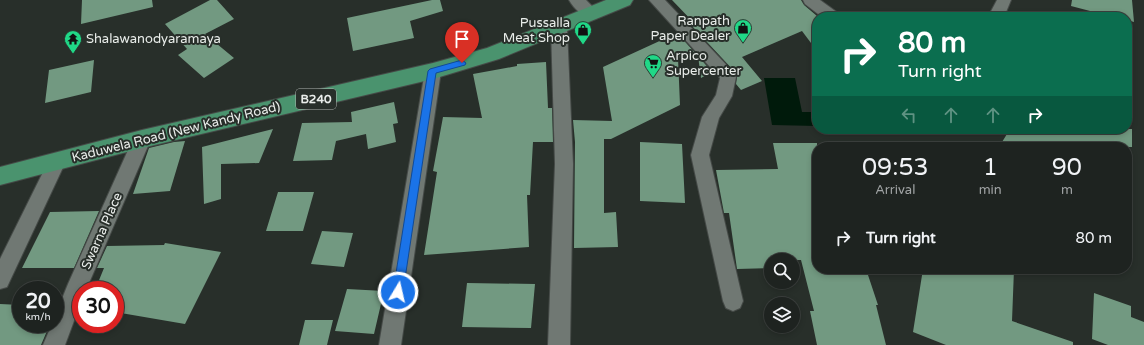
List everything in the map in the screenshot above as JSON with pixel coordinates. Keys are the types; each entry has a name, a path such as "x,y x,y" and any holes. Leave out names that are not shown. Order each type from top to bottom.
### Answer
{"main road":[{"name":"Kaduwela Road (New Kandy Road)","path":"0,176 142,139 432,71 492,54 560,28 624,0"}],"street":[{"path":"576,0 592,14"},
{"path":"656,0 728,77 724,96 711,117 700,155 733,301"},
{"path":"810,0 826,12"},
{"path":"998,12 1004,0"},
{"path":"559,345 564,164 560,28"},
{"path":"390,345 432,71"},
{"name":"Swarna Place","path":"54,345 78,284 142,139"},
{"path":"0,280 57,162"}],"shaded area":[{"path":"764,78 795,78 802,112 812,112 812,126 772,125"}],"building":[{"path":"82,0 152,0 153,7 81,24"},
{"path":"210,0 217,0 234,19 205,34 234,58 204,78 178,55 187,49 165,24"},
{"path":"432,0 440,0 443,11 410,21 414,38 353,51 347,18"},
{"name":"Ranpath Paper Dealer","path":"672,0 801,0 804,5 812,12 812,44 802,31 742,57 762,81 741,90 736,84 737,77 735,72 692,26 695,24"},
{"path":"1072,0 1132,0 1134,22 1132,21 1132,12 1094,12 1071,6"},
{"path":"677,33 698,56 678,58 680,105 611,139 604,139 604,213 616,212 618,247 574,248 575,142 573,120 612,121 603,67"},
{"path":"698,56 712,72 701,78"},
{"path":"94,60 91,92 45,103 49,70"},
{"path":"546,62 548,108 552,108 553,142 533,142 530,195 527,195 529,247 424,255 437,172 433,171 443,117 482,118 473,74 517,66 517,64"},
{"path":"394,102 398,123 393,124 396,142 368,149 366,134 336,141 332,160 293,161 302,123 352,122 351,112"},
{"path":"273,129 259,163 221,164 221,199 204,204 202,147"},
{"path":"1007,134 1132,134 1132,142 1002,142"},
{"path":"185,141 170,191 133,194 149,148"},
{"path":"640,142 682,144 685,203 640,201"},
{"path":"773,143 812,143 812,274 868,274 878,305 876,305 886,345 817,345 810,311 814,311 800,260 800,253 764,253 764,268 737,269 729,213 724,213 716,170 778,169"},
{"path":"278,192 314,192 303,231 266,231"},
{"path":"99,211 74,268 22,268 50,212"},
{"path":"322,231 353,233 344,267 311,264"},
{"path":"165,243 221,252 185,324 124,314 124,281 99,281 104,268 97,268 107,246 164,245"},
{"path":"922,274 1014,274 1012,321 1073,342 1073,345 946,345 913,332"},
{"path":"467,283 535,284 531,328 462,327"},
{"path":"347,289 384,291 374,334 335,331"},
{"path":"1094,293 1131,306 1131,317 1144,322 1144,345 1108,345 1092,339"},
{"path":"0,304 12,305 12,333 46,333 41,345 0,345"},
{"path":"305,320 333,320 327,345 299,345"}],"place":[{"name":"Ranpath Paper Dealer","path":"743,43"},
{"name":"Pussalla Meat Shop","path":"583,45"},
{"name":"Shalawanodyaramaya","path":"73,54"},
{"name":"Arpico Supercenter","path":"653,78"}],"route":[{"path":"398,292 432,71 462,63"}]}
